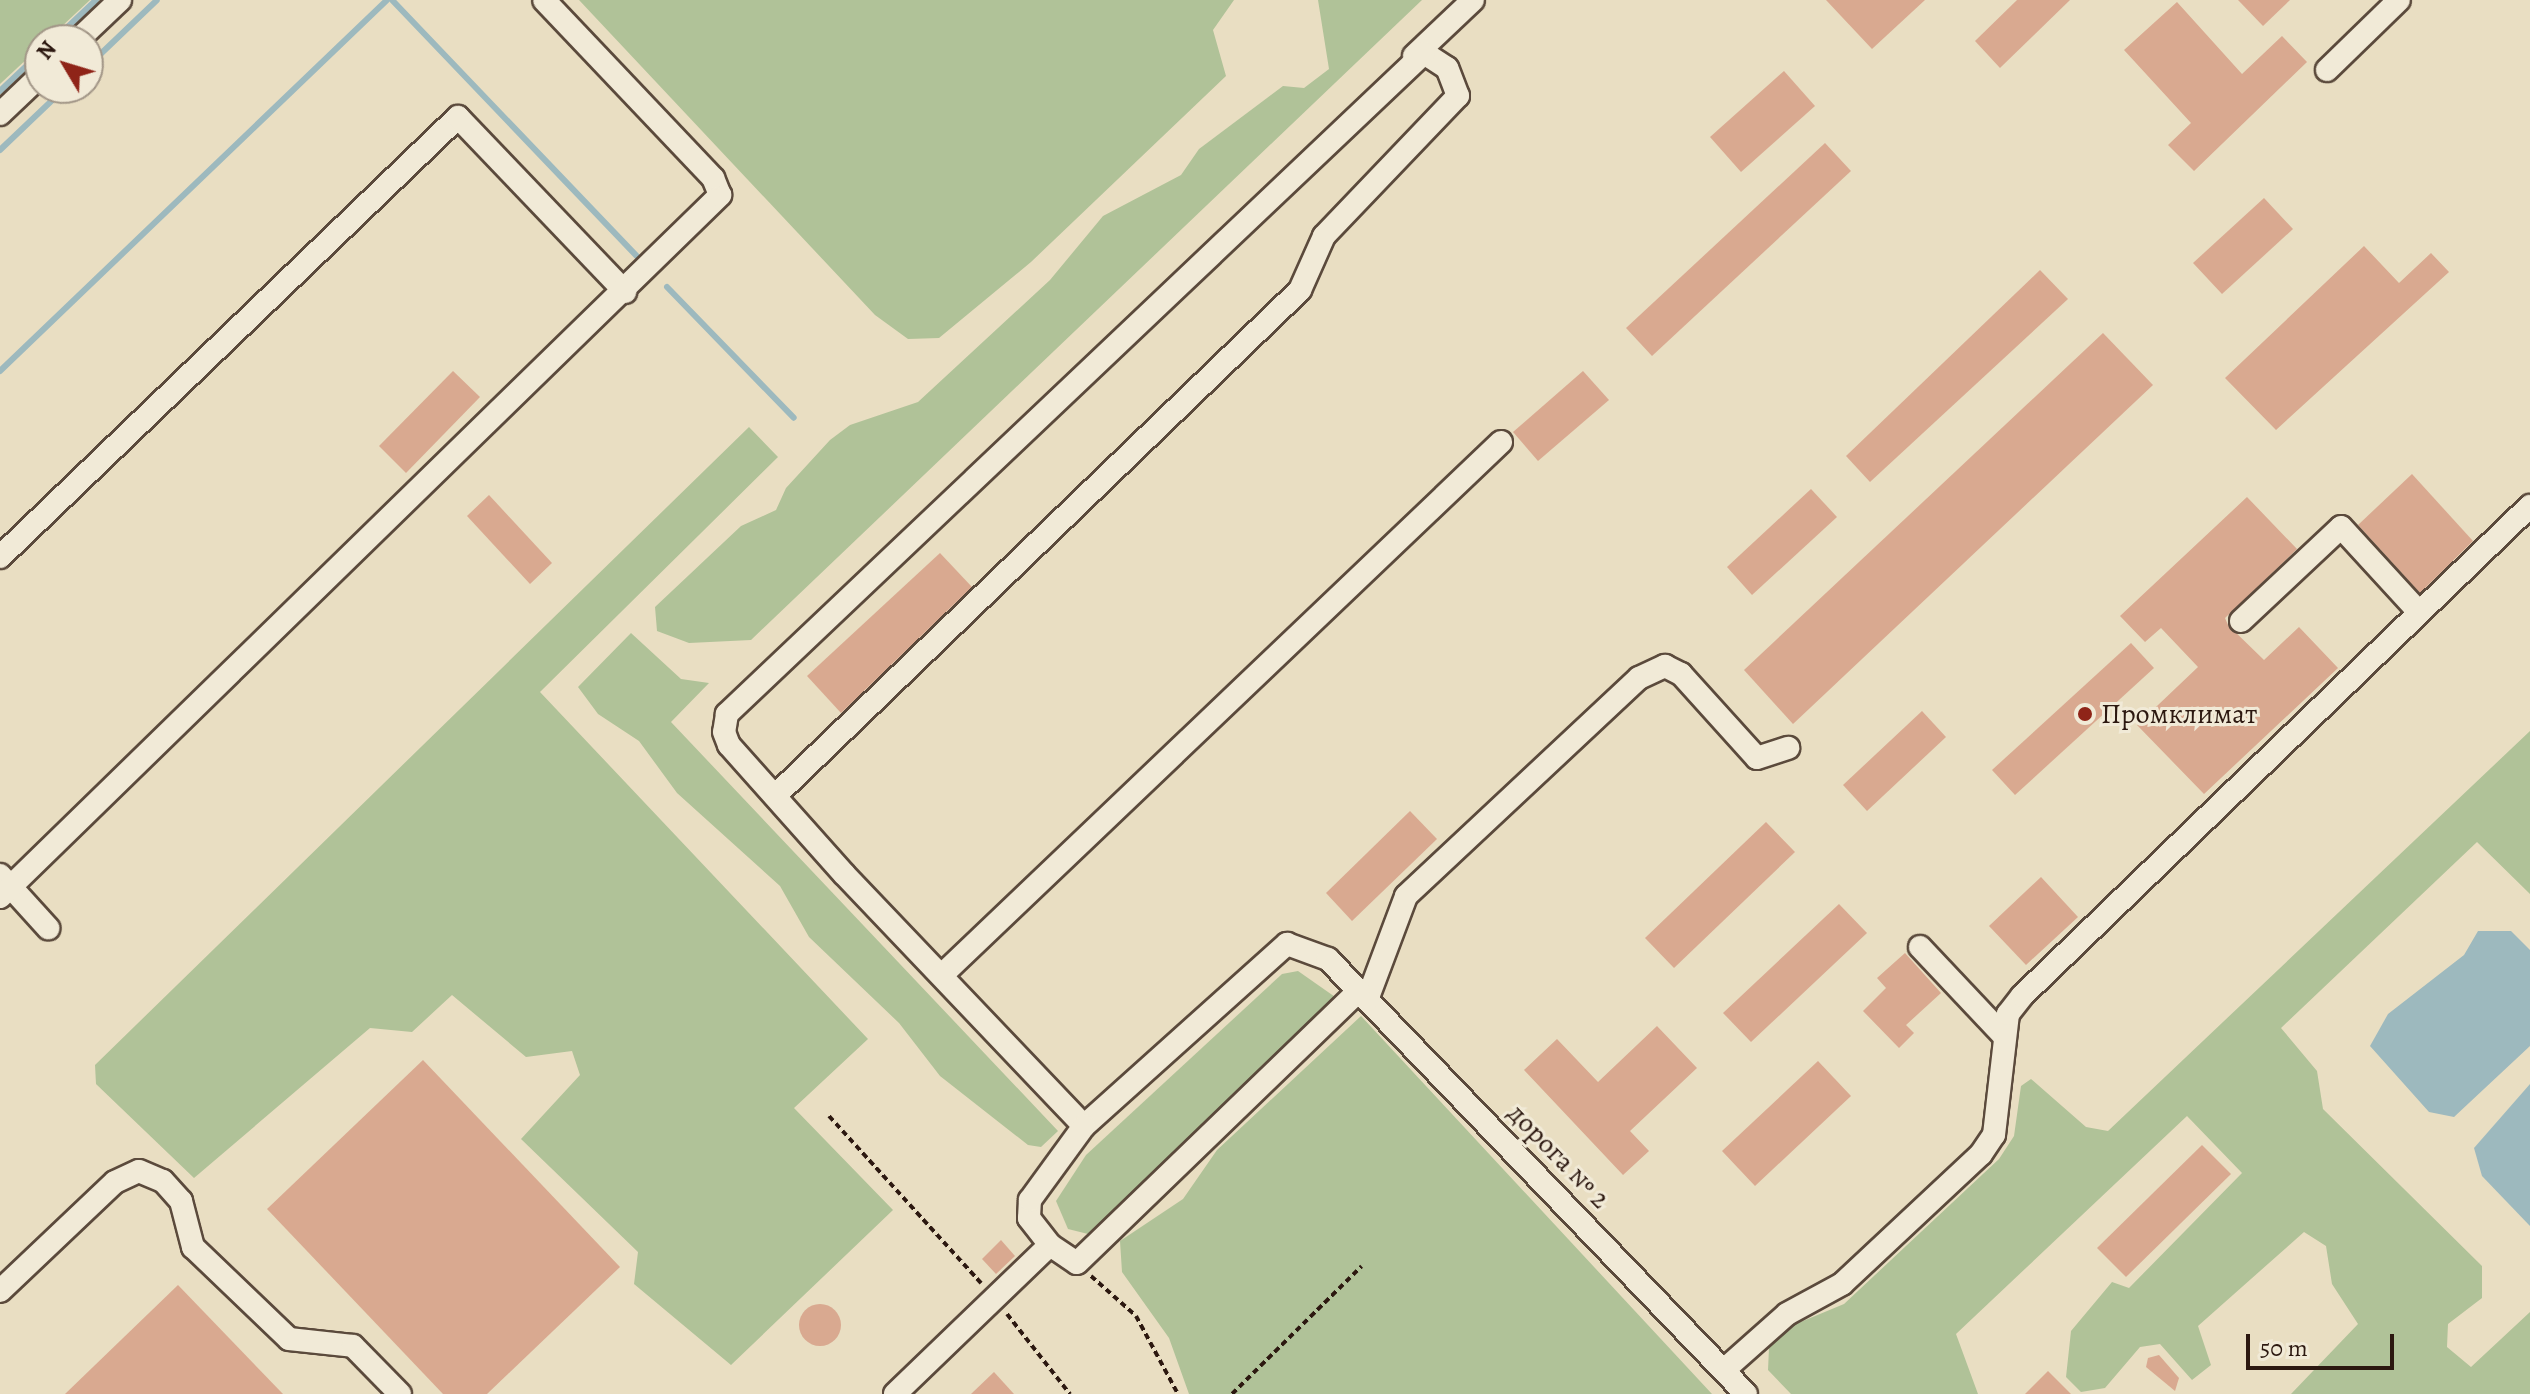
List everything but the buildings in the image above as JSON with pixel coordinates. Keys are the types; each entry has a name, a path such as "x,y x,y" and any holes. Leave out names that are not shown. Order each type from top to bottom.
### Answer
{"street":[{"path":"95,24 120,0"},
{"path":"48,928 4,886 625,292 720,195 713,178 544,0"},
{"path":"1473,0 727,714 729,745 1084,1126 1030,1200 1029,1218 1050,1245 1077,1263 1363,996 1406,896 1639,678 1665,666 1681,674 1757,758 1788,748"},
{"path":"2327,70 2399,0"},
{"path":"775,796 1300,290 1324,236 1458,96 1447,68 1424,53 1414,56"},
{"path":"0,114 24,91"},
{"path":"0,557 458,117 625,292"},
{"path":"943,974 1501,442"},
{"path":"1724,1370 1787,1314 1842,1284 1981,1154 1998,1117 2003,1035 2022,996 2530,506"},
{"path":"2241,621 2341,527 2419,612"},
{"name":"дорога № 2","path":"1084,1126 1287,944 1328,959 1746,1394"},
{"path":"1920,947 2003,1035"},
{"path":"0,1291 115,1182 139,1171 163,1181 181,1201 193,1247 289,1339 353,1346 400,1394"},
{"path":"895,1394 1050,1245"}],"path":[{"path":"829,1116 995,1299 1070,1394"},
{"path":"1077,1263 1136,1316 1178,1394"},
{"path":"1232,1394 1362,1266"}],"green space":[{"path":"0,0 90,0 64,24 24,24 24,62 0,84"},
{"path":"579,0 1234,0 1213,30 1226,76 1031,262 939,338 908,339 875,315"},
{"path":"1318,0 1422,0 751,640 689,643 657,631 655,607 741,526 776,510 786,488 830,440 850,425 918,402 1050,280 1103,216 1181,175 1199,149 1283,86 1304,88 1329,69"},
{"path":"749,427 778,457 540,692 868,1039 794,1108 893,1210 731,1365 634,1284 638,1252 521,1139 580,1075 572,1051 526,1057 452,995 412,1032 370,1028 194,1178 96,1084 95,1065"},
{"path":"631,633 681,679 709,683 671,722 1058,1131 1041,1147 1028,1145 940,1076 899,1023 809,937 780,886 677,793 639,741 598,714 578,687"},
{"path":"2530,731 2530,894 2477,842 2281,1028 2317,1071 2323,1109 2482,1266 2482,1298 2448,1324 2447,1347 2471,1367 2530,1312 2530,1394 2291,1394 2358,1324 2332,1284 2326,1246 2304,1232 2198,1326 2211,1365 2192,1380 2160,1344 2140,1347 2105,1388 2081,1392 2066,1377 2071,1331 2112,1282 2129,1288 2242,1173 2187,1116 1956,1334 1978,1394 1791,1394 1768,1370 1769,1348 1791,1326 1844,1304 1999,1159 2014,1136 2021,1086 2031,1079 2086,1127 2108,1131"},
{"path":"1298,971 1338,999 1092,1235 1068,1229 1056,1201 1086,1155 1282,974"},
{"path":"1361,1016 1712,1394 1189,1394 1169,1338 1122,1272 1120,1241 1183,1199 1217,1150"}],"water":[{"path":"2478,931 2511,931 2530,950 2530,1046 2454,1117 2429,1112 2370,1046 2388,1014 2464,955"},
{"path":"2530,1084 2530,1226 2482,1176 2474,1148"}],"waterway":[{"path":"71,24 96,0"},
{"path":"104,51 157,0"},
{"path":"0,371 387,0"},
{"path":"392,0 637,256"},
{"path":"0,91 24,68"},
{"path":"0,150 48,104"},
{"path":"667,287 794,418"}],"place":[{"name":"Промклимат","path":"2085,714"}]}
